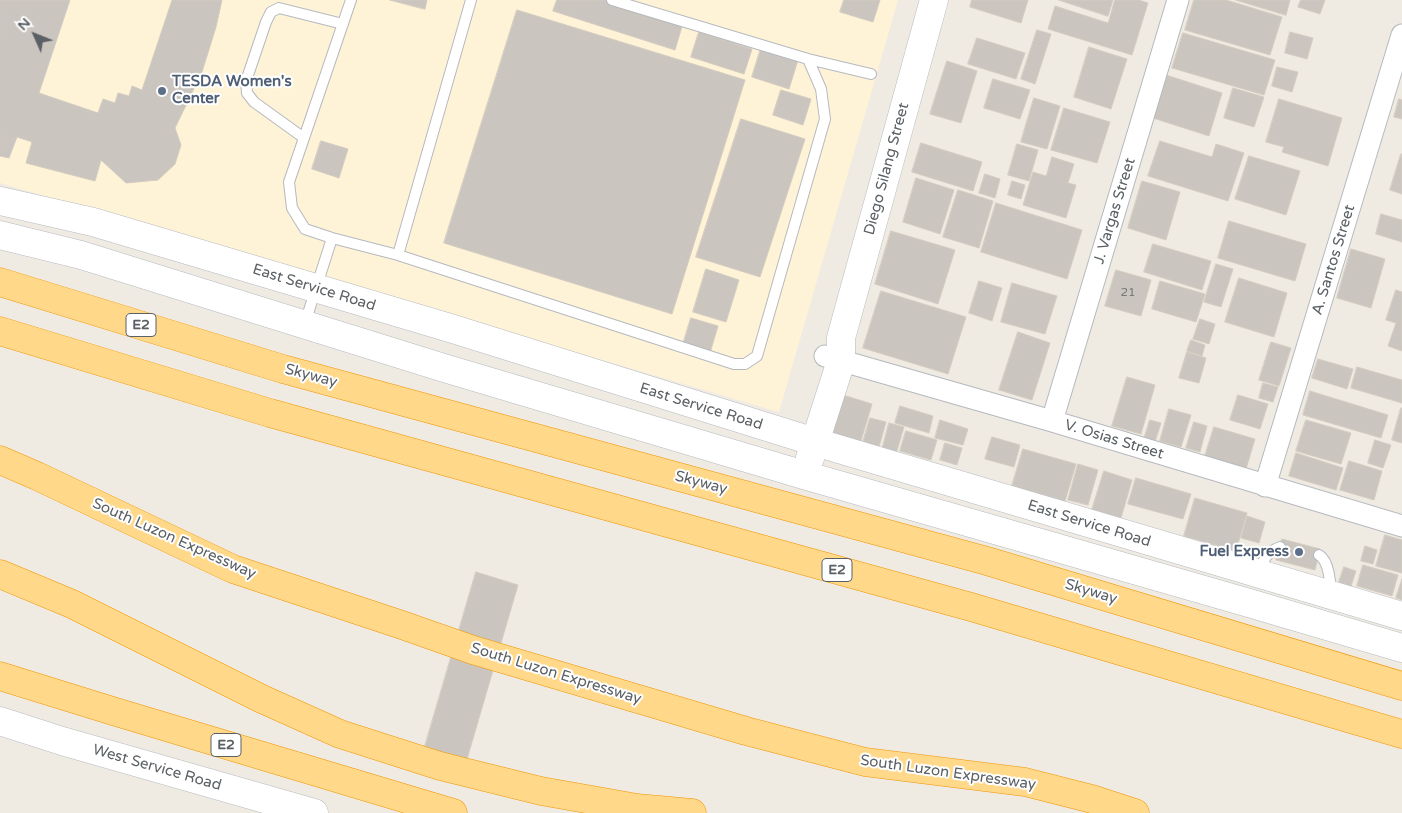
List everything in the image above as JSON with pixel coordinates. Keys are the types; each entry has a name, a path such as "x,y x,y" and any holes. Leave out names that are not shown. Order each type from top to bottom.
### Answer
{"highway":[{"name":"Skyway","path":"0,282 283,369 987,561 1402,686"},
{"name":"E2","path":"0,331 270,413 962,604 1402,734"},
{"name":"South Luzon Expressway","path":"0,460 38,476 233,569 473,650 746,731 864,762 1025,782 1092,799 1134,813"},
{"path":"0,574 72,604 262,699 340,734 440,766 541,791 637,808 692,813"},
{"name":"E2","path":"0,676 453,813"}],"main road":[{"name":"Diego Silang Street","path":"796,473 836,352 934,0"},
{"name":"East Service Road","path":"0,201 94,222 450,328 806,439 1402,616"},
{"name":"East Service Road","path":"0,235 81,255 444,368 796,473 1402,648"},
{"path":"1249,603 1257,574"},
{"name":"West Service Road","path":"0,721 62,741 314,813"}],"street":[{"name":"J. Vargas Street","path":"1052,421 1178,0"},
{"name":"A. Santos Street","path":"1265,486 1402,35"},
{"name":"V. Osias Street","path":"836,352 1052,421 1402,526"}],"lane":[{"path":"351,0 289,182 292,208 305,230 398,255 734,364 745,364 757,356 826,119 820,89 808,59"},
{"path":"398,255 471,0"},
{"path":"612,0 808,59 871,74"},
{"path":"304,138 254,102 247,93 246,81 266,22 272,12 279,8 343,24"},
{"path":"304,324 332,238"},
{"path":"1257,574 1268,554 1280,547"},
{"path":"1319,554 1323,557 1329,575 1330,595"}],"shaded area":[{"path":"0,0 898,0 779,412 0,183"}],"building":[{"name":"TESDA Women's Center","path":"0,0 70,0 39,93 98,113 103,99 115,103 118,93 129,96 132,86 142,90 172,0 222,0 202,72 175,128 181,145 175,164 158,180 126,183 101,160 95,181 26,163 32,142 17,137 9,158 0,156"},
{"path":"390,0 427,0 425,9"},
{"path":"557,0 609,0 683,23 675,50 553,11"},
{"path":"844,0 880,0 873,22 840,12"},
{"path":"972,0 1028,0 1021,23 970,7"},
{"path":"1059,0 1113,0 1108,16"},
{"path":"1115,0 1139,0 1148,3 1132,55 1048,29 1055,6 1108,23"},
{"path":"1194,0 1226,0 1282,17 1270,55 1185,30"},
{"path":"1236,0 1290,0 1286,15"},
{"path":"1301,0 1325,0 1320,14 1298,7"},
{"path":"517,10 745,80 672,314 444,243"},
{"path":"1037,30 1051,34 1035,84 1021,79"},
{"path":"699,32 752,49 744,74 691,57"},
{"path":"1290,32 1313,38 1307,59 1285,53"},
{"path":"1183,33 1275,60 1264,95 1172,68"},
{"path":"977,38 1025,53 1016,79 968,64"},
{"path":"1089,47 1127,59 1111,109 1074,97"},
{"path":"761,48 798,60 789,89 752,77"},
{"path":"947,61 977,71 961,123 930,114"},
{"path":"1277,67 1298,72 1292,92 1272,86"},
{"path":"1166,75 1222,93 1209,136 1153,118"},
{"path":"993,79 1030,90 1020,119 984,108"},
{"path":"1233,88 1264,97 1254,127 1224,118"},
{"path":"781,90 811,99 803,125 773,115"},
{"path":"1034,98 1060,106 1047,149 1021,142"},
{"path":"1279,99 1342,118 1328,166 1282,152 1284,147 1266,142"},
{"path":"1399,99 1402,100 1402,119 1394,117"},
{"path":"1064,108 1110,122 1097,163 1051,150"},
{"path":"741,119 805,139 760,277 696,257"},
{"path":"321,141 348,149 339,178 312,169"},
{"path":"1160,141 1212,157 1216,144 1244,153 1228,201 1148,176"},
{"path":"921,143 982,162 973,191 912,172"},
{"path":"1017,144 1038,150 1029,181 1008,175"},
{"path":"1402,154 1402,194 1390,190"},
{"path":"1249,156 1300,171 1286,215 1235,199"},
{"path":"1052,157 1074,164 1068,183 1076,185 1066,218 1023,205 1033,172 1046,176"},
{"path":"985,174 1000,179 995,198 979,193"},
{"path":"916,178 954,190 940,234 903,222"},
{"path":"1012,181 1025,185 1021,199 1008,195"},
{"path":"1142,181 1180,192 1166,240 1128,228"},
{"path":"958,190 993,201 979,248 943,237"},
{"path":"996,203 1082,230 1067,279 981,252"},
{"path":"1381,214 1402,220 1402,242 1376,234"},
{"path":"1229,221 1306,244 1295,281 1218,258"},
{"path":"891,231 955,250 938,304 875,284"},
{"path":"1153,244 1211,261 1202,290 1144,272"},
{"path":"1351,249 1385,259 1371,308 1337,298"},
{"path":"1216,264 1233,269 1221,307 1204,302"},
{"path":"706,269 739,280 726,322 693,312"},
{"path":"1116,270 1151,280 1141,316 1105,306"},
{"path":"1239,278 1287,293 1274,337 1225,322"},
{"path":"979,281 1002,288 992,321 969,313"},
{"path":"1160,281 1205,294 1196,322 1152,309"},
{"path":"1012,283 1057,296 1045,334 1001,322"},
{"path":"1396,290 1402,292 1402,351 1388,346 1396,323 1386,320"},
{"path":"881,291 966,317 948,374 863,348"},
{"path":"691,318 718,326 710,353 683,344"},
{"path":"1200,319 1215,324 1209,344 1193,339"},
{"path":"1018,332 1050,343 1032,400 999,390"},
{"path":"1191,340 1205,345 1202,356 1187,351"},
{"path":"1271,342 1291,348 1279,386 1259,380"},
{"path":"1187,352 1206,358 1199,383 1179,378"},
{"path":"1318,359 1353,369 1347,389 1312,378"},
{"path":"1357,367 1402,380 1402,403 1351,388"},
{"path":"1127,377 1155,385 1141,434 1112,426"},
{"path":"1263,383 1278,387 1273,402 1259,398"},
{"path":"1310,391 1388,415 1381,438 1303,415"},
{"path":"843,395 872,404 860,444 830,434"},
{"path":"1238,395 1268,404 1260,429 1230,420"},
{"path":"900,406 933,416 929,433 895,423"},
{"path":"1402,408 1402,443 1392,440"},
{"path":"1169,409 1191,415 1181,447 1160,441"},
{"path":"870,418 886,422 879,447 863,442"},
{"path":"940,420 968,429 963,445 935,438"},
{"path":"1150,420 1161,423 1155,442 1144,439"},
{"path":"1306,420 1351,433 1341,464 1296,451"},
{"path":"1194,422 1207,426 1200,452 1186,448"},
{"path":"889,423 904,427 896,454 882,450"},
{"path":"1214,427 1255,439 1246,469 1205,456"},
{"path":"906,431 937,440 931,460 900,451"},
{"path":"992,437 1020,445 1014,467 985,459"},
{"path":"1375,440 1391,445 1383,468 1368,463"},
{"path":"945,443 962,448 957,465 940,460"},
{"path":"1023,449 1076,464 1065,501 1012,486"},
{"path":"1296,453 1343,468 1336,490 1289,476"},
{"path":"1349,461 1382,471 1374,500 1340,490"},
{"path":"1078,464 1098,470 1088,505 1068,500"},
{"path":"1104,471 1132,480 1121,518 1092,510"},
{"path":"1136,478 1191,494 1183,519 1128,504"},
{"path":"1195,498 1247,513 1236,551 1184,536"},
{"path":"1247,516 1265,522 1259,543 1241,538"},
{"path":"1385,535 1402,540 1402,573 1376,566"},
{"name":"Fuel Express","path":"1282,539 1320,549 1315,570 1276,560"},
{"path":"1365,546 1377,550 1373,564 1361,561"},
{"path":"1363,565 1398,575 1392,596 1357,586"},
{"path":"1344,567 1356,571 1351,586 1339,582"},
{"path":"476,572 518,585 465,766 423,753"},
{"path":"1402,579 1402,600 1396,598"}],"place":[{"name":"TESDA Women's Center","path":"162,91"},
{"name":"Fuel Express","path":"1299,552"}]}
